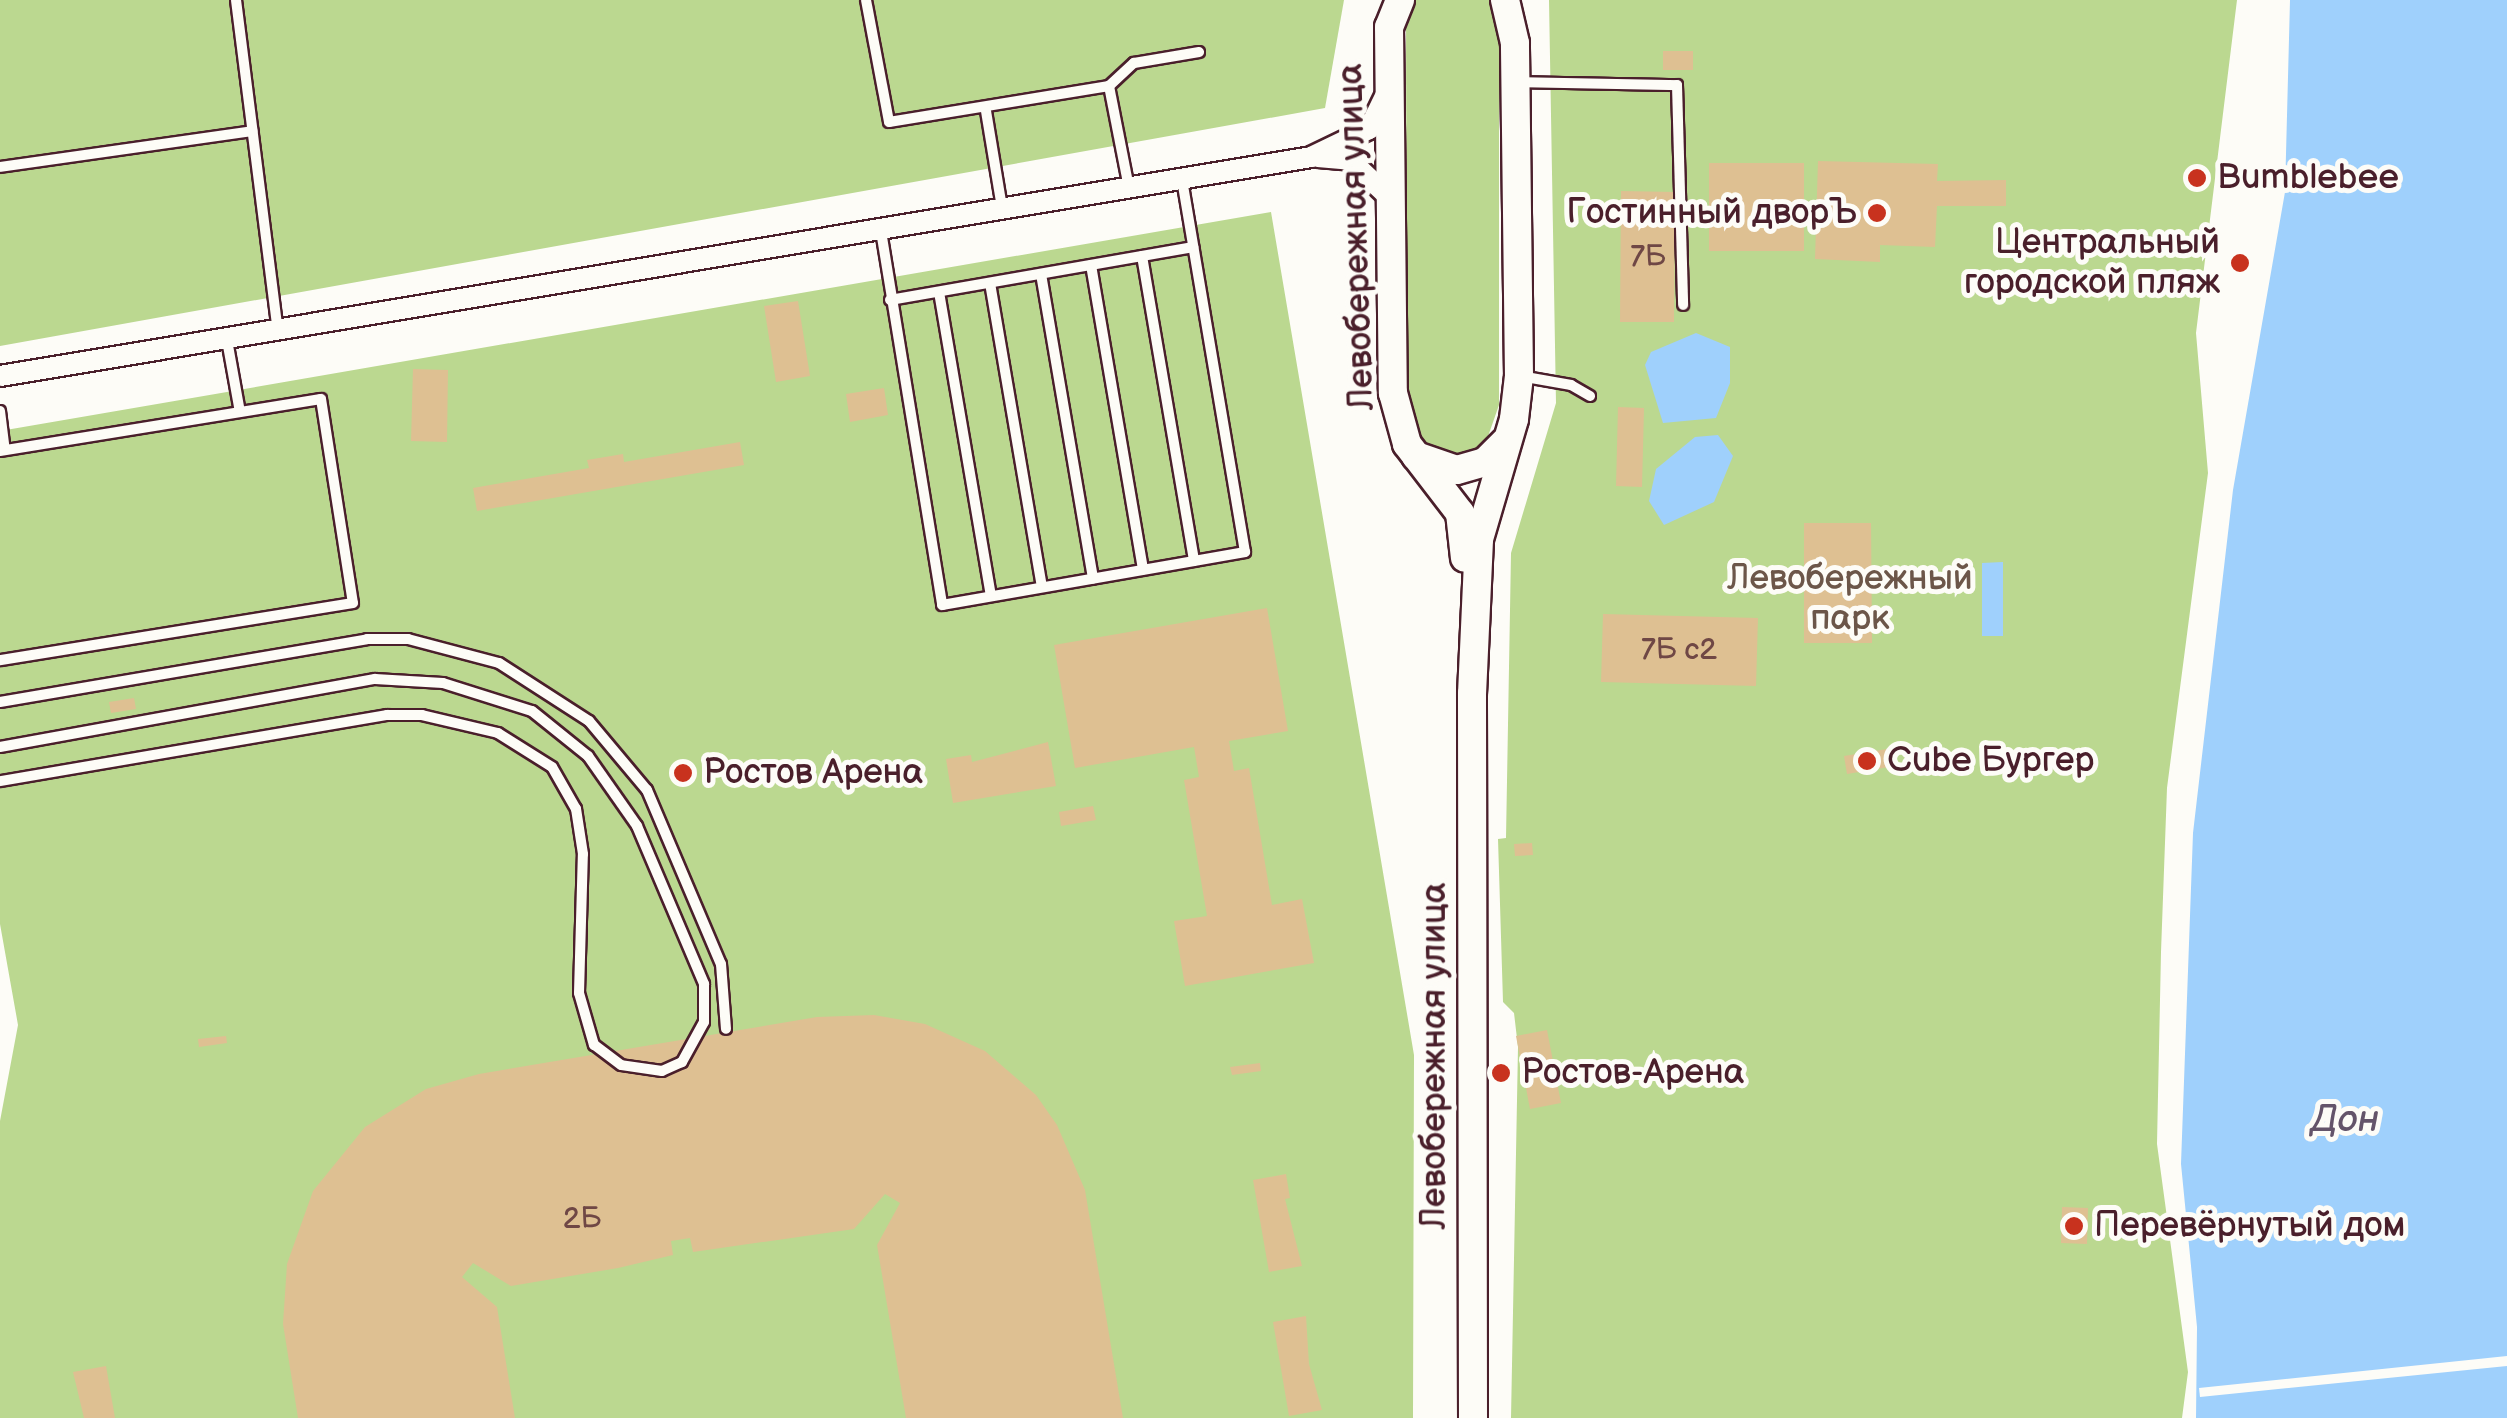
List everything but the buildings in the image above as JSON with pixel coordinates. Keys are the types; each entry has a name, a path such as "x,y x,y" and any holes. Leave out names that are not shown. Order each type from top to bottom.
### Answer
{"main road":[{"name":"Левобережная улица","path":"1400,0 1389,28 1394,393 1398,422 1416,456 1447,493 1466,534 1472,694 1473,1418"},
{"name":"Левобережная улица","path":"1472,694 1479,539 1506,442 1519,376 1516,82 1513,18 1505,0"},
{"path":"1416,456 1442,469 1471,468 1506,442"}],"street":[{"path":"1311,157 1369,130 1390,84"},
{"path":"0,376 1002,212 1311,157 1350,160 1391,199"}],"lane":[{"path":"236,0 278,332"},
{"path":"866,0 889,122 986,111 1109,86 1134,63 1199,52"},
{"path":"1516,82 1676,85 1683,304"},
{"path":"1109,86 1129,189"},
{"path":"986,111 1002,212"},
{"path":"0,167 252,130"},
{"path":"880,232 942,605 1042,588 1246,552 1182,179"},
{"path":"890,300 1194,248"},
{"path":"1142,256 1194,561"},
{"path":"1091,265 1143,570"},
{"path":"1041,274 1093,578"},
{"path":"990,283 1042,588"},
{"path":"939,292 991,596"},
{"path":"227,340 240,412"},
{"path":"1519,376 1571,385 1590,396"},
{"path":"0,412 2,451 321,399 353,602 0,660"},
{"path":"0,702 367,639 408,639 499,663 589,721 647,790 721,964 726,1029"},
{"path":"0,747 375,679 444,683 532,712 556,726 618,792 646,843 706,1004 690,1050 662,1071 620,1065 585,1032 579,993 583,854 576,808 552,767 498,733 422,714 0,782"}],"green space":[{"path":"0,0 1344,0 1325,108 0,346"},
{"path":"1416,0 1495,0 1499,23 1499,405 1485,445 1440,459 1407,430 1406,18"},
{"name":"Левобережный парк","path":"1549,0 2237,0 2196,333 2208,473 2167,788 2157,1144 2188,1372 2182,1418 1511,1418 1518,1047 1514,1013 1503,1002 1498,839 1506,838 1511,553 1556,403"},
{"name":"Ростов Арена","path":"1271,212 1414,1055 1413,1418 0,1418 0,1121 18,1025 0,924 0,431"}],"water":[{"name":"Дон","path":"2290,0 2507,0 2507,1418 2196,1418 2197,1327 2181,1164 2193,833 2233,490 2285,192"},
{"path":"1696,333 1730,347 1730,383 1716,418 1663,423 1645,365 1651,352"},
{"path":"1718,435 1733,456 1714,502 1664,525 1649,501 1656,469 1695,437"},
{"path":"2003,562 2003,636 1982,636 1982,563"}],"pier":[{"path":"2507,1356 2507,1366 2200,1397 2199,1388"}],"place":[{"name":"Bumblebee","path":"2197,178"},
{"name":"Гостинный дворЪ","path":"1877,213"},
{"name":"Центральный городской пляж","path":"2240,263"},
{"name":"Cube Бургер","path":"1867,761"},
{"name":"Ростов Арена","path":"683,773"},
{"name":"Ростов-Арена","path":"1501,1073"},
{"name":"Перевёрнутый дом","path":"2074,1226"}]}
